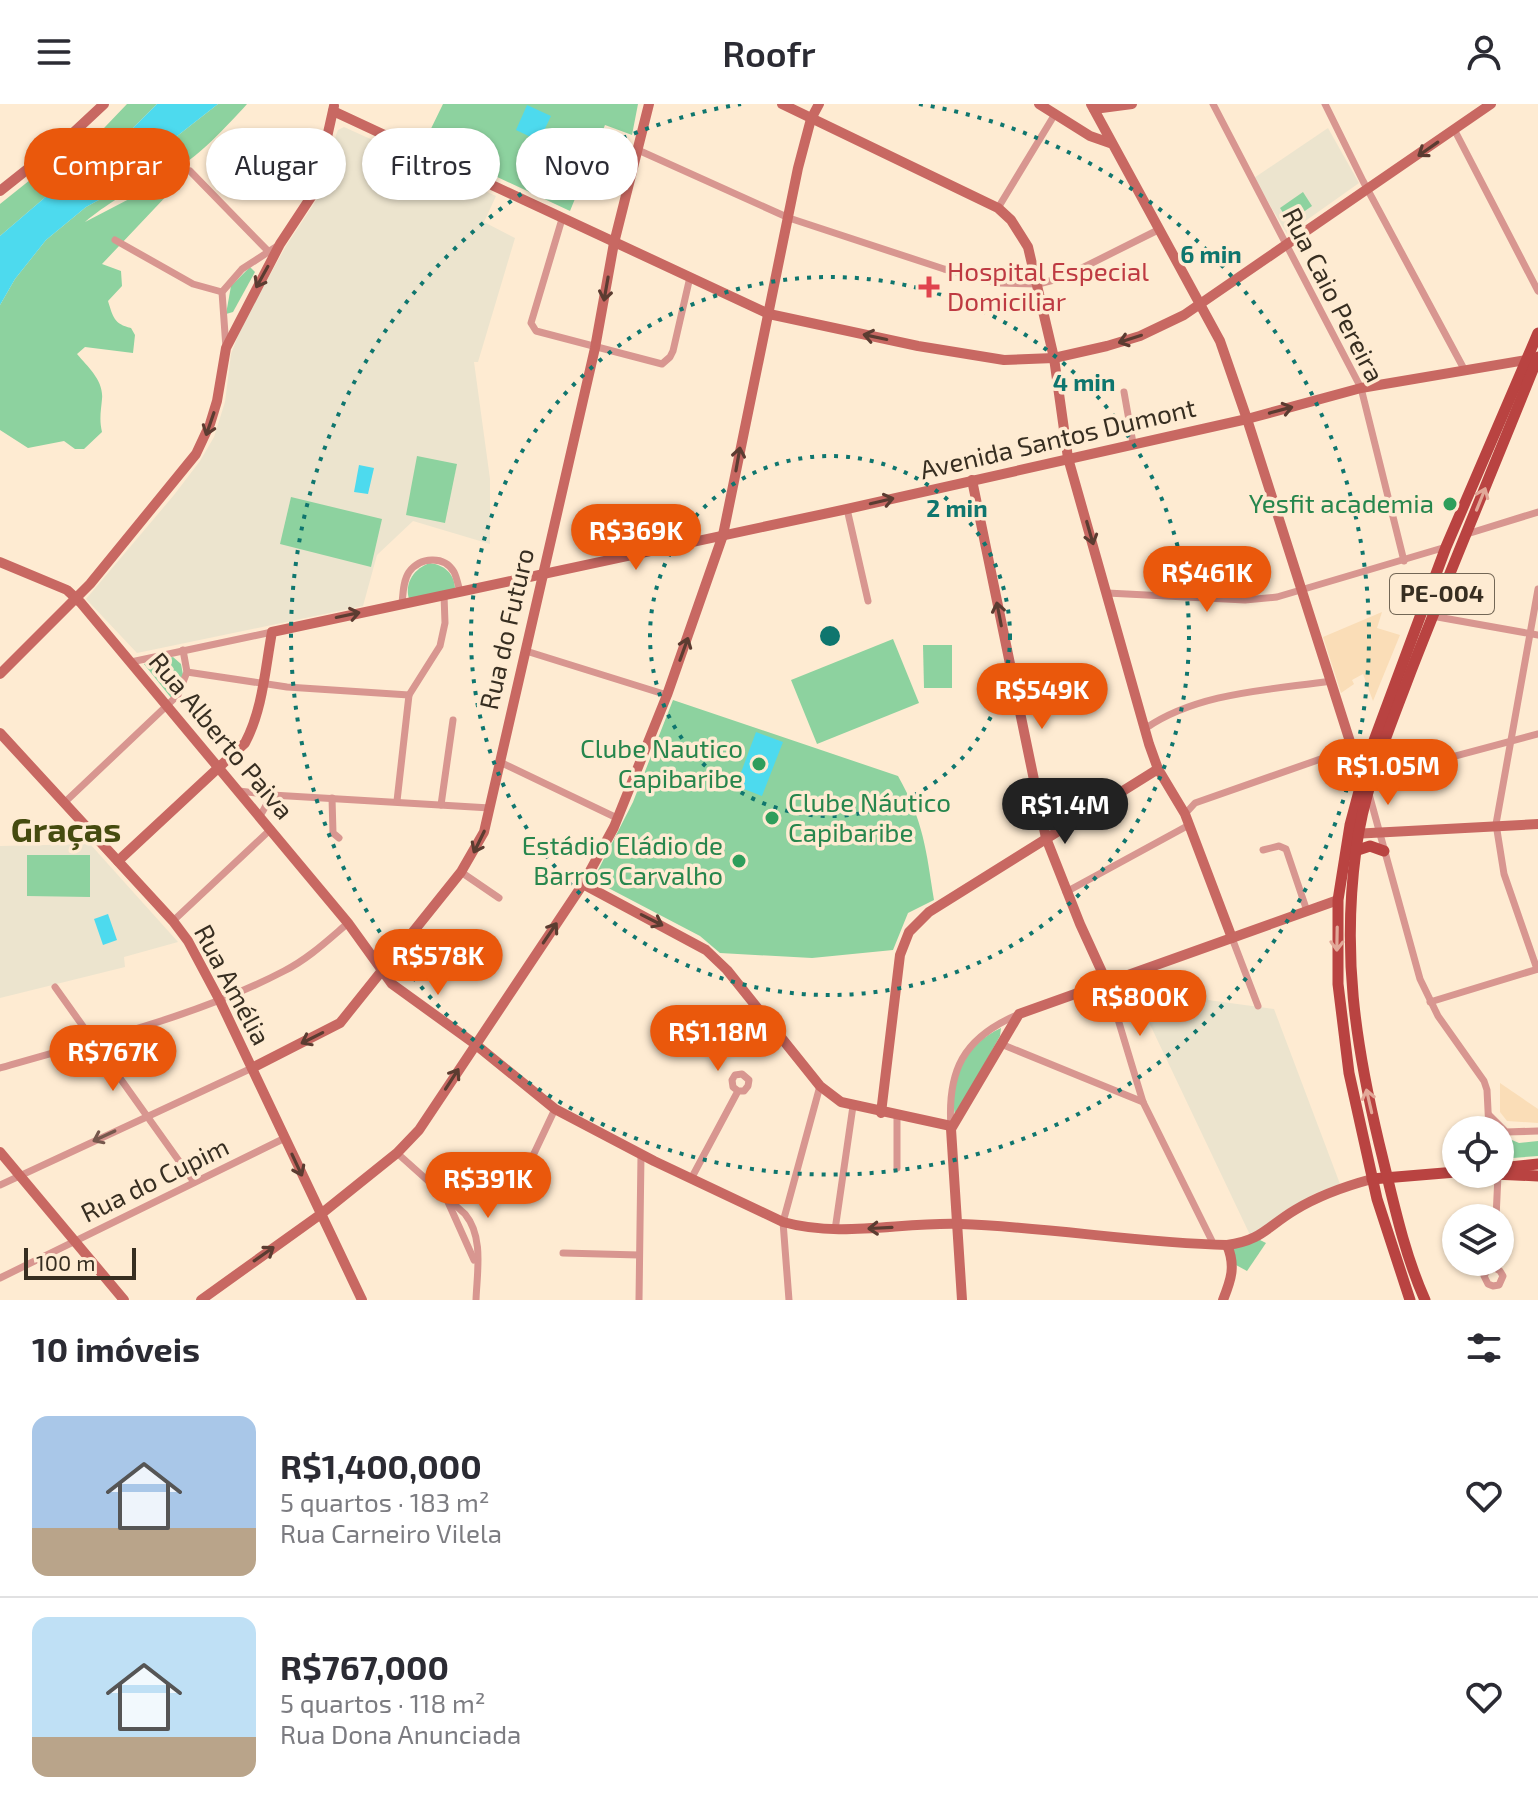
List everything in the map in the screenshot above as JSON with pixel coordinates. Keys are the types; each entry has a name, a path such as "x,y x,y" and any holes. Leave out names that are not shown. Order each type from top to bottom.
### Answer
{"main road":[{"name":"PE-004","path":"1410,1300 1372,1179 1341,1023 1338,900 1366,784 1535,358 1538,333"},
{"name":"PE-004","path":"1366,784 1369,754 1446,547 1535,358"},
{"name":"PE-004","path":"1353,834 1350,981 1362,1069 1401,1231 1425,1300"},
{"path":"1355,851 1370,846 1384,851"},
{"path":"1514,1167 1538,1164"},
{"path":"1372,1179 1442,1173"},
{"path":"1514,1175 1538,1176"}],"street":[{"path":"0,191 104,104"},
{"name":"Rua do Futuro","path":"638,150 649,104"},
{"path":"782,104 998,208 1011,220 1028,247 1054,358 1068,458 1158,769 1185,814 1258,1006"},
{"path":"201,1300 321,1214 397,1153 419,1130 583,884 617,818 667,695 723,535 811,119 819,104"},
{"path":"1039,104 1101,134 1110,143 1220,341 1366,784 1420,979 1430,1002 1480,1075 1487,1090 1488,1116"},
{"path":"1101,134 1092,106 1132,104"},
{"name":"Rua Caio Pereira","path":"1213,104 1361,388 1404,561"},
{"path":"1325,104 1464,369"},
{"path":"226,348 280,244 311,197 334,107 562,219 769,314 918,346 1004,360 1054,358 1140,336 1200,305 1491,104"},
{"path":"998,208 1055,114"},
{"path":"1455,131 1537,287"},
{"path":"638,150 789,218 944,269 1000,283 1038,284 1062,278 1158,230"},
{"path":"190,171 268,251"},
{"name":"Rua do Futuro","path":"252,1068 340,1023 461,872 480,842 595,348 625,200"},
{"path":"562,219 531,326 536,331 656,363 667,361 673,351 690,277"},
{"path":"115,240 193,284 222,292"},
{"path":"0,674 120,550 196,454 214,413 226,348 222,292 233,277 280,244"},
{"name":"Avenida Santos Dumont","path":"272,632 847,509 1247,419 1361,388 1535,358"},
{"path":"1124,392 1133,443"},
{"path":"972,480 1046,838 1066,892 1107,983 1143,1102 1214,1245"},
{"path":"847,509 868,601"},
{"path":"1467,534 1538,512"},
{"path":"1107,593 1245,600 1277,597 1446,547"},
{"path":"402,604 408,575 423,561 438,560 448,566 456,576 460,591"},
{"name":"Rua Alberto Paiva","path":"0,562 67,590 76,598 348,923 381,972 405,995 475,1044 555,1109 641,1155 783,1222 806,1229 835,1230 958,1224 1227,1245 1256,1239 1296,1209 1372,1179"},
{"path":"1430,1002 1537,969 1504,874 1496,824 1534,634 1538,589"},
{"path":"397,801 409,695 440,646 445,623 444,595"},
{"path":"1432,616 1534,634"},
{"path":"118,861 245,743 254,726 272,632 131,662"},
{"path":"64,803 169,706 182,688 187,672 183,650"},
{"path":"526,651 667,695"},
{"path":"187,672 263,683 409,695"},
{"path":"1146,728 1160,719 1211,700 1331,681"},
{"path":"1143,715 1160,719"},
{"path":"441,805 453,720"},
{"name":"Rua Amélia","path":"0,733 188,941 220,1001 362,1300"},
{"path":"1366,784 1538,734"},
{"path":"1178,802 1195,803 1352,749 1369,754"},
{"path":"500,762 617,818"},
{"path":"881,1113 903,943 917,922 955,895 1158,769"},
{"path":"239,791 490,808"},
{"path":"260,816 272,795"},
{"path":"332,798 333,833 339,838"},
{"path":"1185,814 1195,803"},
{"path":"1353,834 1538,824"},
{"path":"1066,892 1189,825"},
{"path":"173,921 271,829"},
{"path":"1263,850 1279,846 1286,849 1307,911"},
{"path":"461,872 499,898"},
{"path":"583,884 706,950 727,970 820,1086 835,1099 853,1106 951,1128"},
{"path":"962,1300 951,1093 955,1070 978,1037 1019,1014 1338,900"},
{"path":"0,1068 220,1001 286,970 317,950 348,923"},
{"path":"55,987 194,1182"},
{"path":"951,1128 1019,1014"},
{"path":"1001,1044 1143,1102"},
{"path":"0,1185 252,1068"},
{"path":"789,1300 783,1222 820,1086"},
{"path":"691,1179 738,1091"},
{"path":"835,1230 853,1106"},
{"path":"513,1198 555,1109"},
{"path":"1488,1113 1506,1132 1538,1131"},
{"path":"897,1114 897,1168"},
{"name":"Rua do Cupim","path":"0,1278 285,1138"},
{"path":"0,1152 124,1300"},
{"path":"397,1153 473,1224 476,1300"},
{"path":"639,1300 641,1155"},
{"path":"446,1198 477,1266"},
{"path":"1223,1300 1232,1278 1233,1264 1227,1245"},
{"path":"563,1253 639,1255"}],"shaded area":[{"path":"344,127 362,135 362,200 494,200 484,222 515,238 478,362 474,362 490,479 490,544 413,521 377,555 363,606 137,653 86,599 174,495 214,437 225,402 231,354 242,325 286,246 316,200 346,200 346,128"},
{"path":"1328,128 1359,183 1287,234 1254,178"},
{"path":"1382,612 1377,628 1400,635 1373,701 1363,674 1352,680 1354,684 1341,693 1323,637"},
{"path":"90,844 178,942 124,957 125,967 0,998 0,846"},
{"path":"1203,986 1208,1000 1274,1009 1340,1184 1284,1211 1251,1237 1145,1014 1166,995"},
{"path":"1500,1083 1538,1109 1538,1123 1514,1121 1514,1116 1503,1116 1500,1112"}],"green space":[{"path":"127,104 157,104 133,128 104,128"},
{"path":"218,104 247,104 224,128 206,128 206,146 190,159 190,128 187,128"},
{"path":"443,104 638,104 633,128 605,125 604,128 516,128 516,186 500,178 500,128 431,128"},
{"path":"24,185 24,200 42,200 0,236 0,204"},
{"path":"1303,192 1312,206 1289,222 1280,208"},
{"path":"99,200 115,200 85,222 127,200 163,200 102,264 121,271 122,286 108,301 115,319 131,328 135,335 133,353 85,347 77,354 94,375 102,392 102,432 84,449 75,449 64,441 28,448 0,430 0,305 15,279 46,240"},
{"path":"546,200 574,200 570,211"},
{"path":"250,267 255,272 233,312 226,314 231,286"},
{"path":"417,456 457,464 445,523 406,515"},
{"path":"291,497 382,519 371,567 280,544"},
{"path":"430,563 447,571 453,578 455,588 409,599 408,587 412,576"},
{"path":"893,639 919,703 817,744 791,680"},
{"path":"923,645 952,645 952,688 924,688"},
{"path":"173,657 181,664 184,680 172,699 144,664"},
{"name":"Clube Náutico Capibaribe","path":"673,700 898,776 919,822 934,900 908,913 893,950 812,958 720,953 700,936 593,880 633,802"},
{"path":"27,855 90,855 90,897 27,896"},
{"path":"1001,1028 1000,1036 955,1117 955,1090 962,1065 978,1043"},
{"path":"1514,1141 1538,1141 1538,1156 1514,1158"},
{"path":"1260,1240 1266,1243 1247,1271 1236,1265 1227,1245"}],"water":[{"path":"157,104 218,104 187,128 133,128"},
{"path":"527,105 551,116 545,128 517,128"},
{"path":"42,200 99,200 46,240 15,279 0,305 0,236"},
{"path":"359,465 374,468 368,494 354,492"},
{"name":"Clube Nautico Capibaribe","path":"756,732 783,742 762,796 736,786"},
{"path":"108,914 117,940 103,945 94,919"}],"place":[{"name":"Hospital Especial Domiciliar","path":"929,287"},
{"name":"Yesfit academia","path":"1450,504"},
{"name":"Clube Nautico Capibaribe","path":"759,764"},
{"name":"Clube Náutico Capibaribe","path":"772,818"},
{"name":"Estádio Eládio de Barros Carvalho","path":"739,861"}],"district":[{"name":"Graças","path":"66,830"}]}
